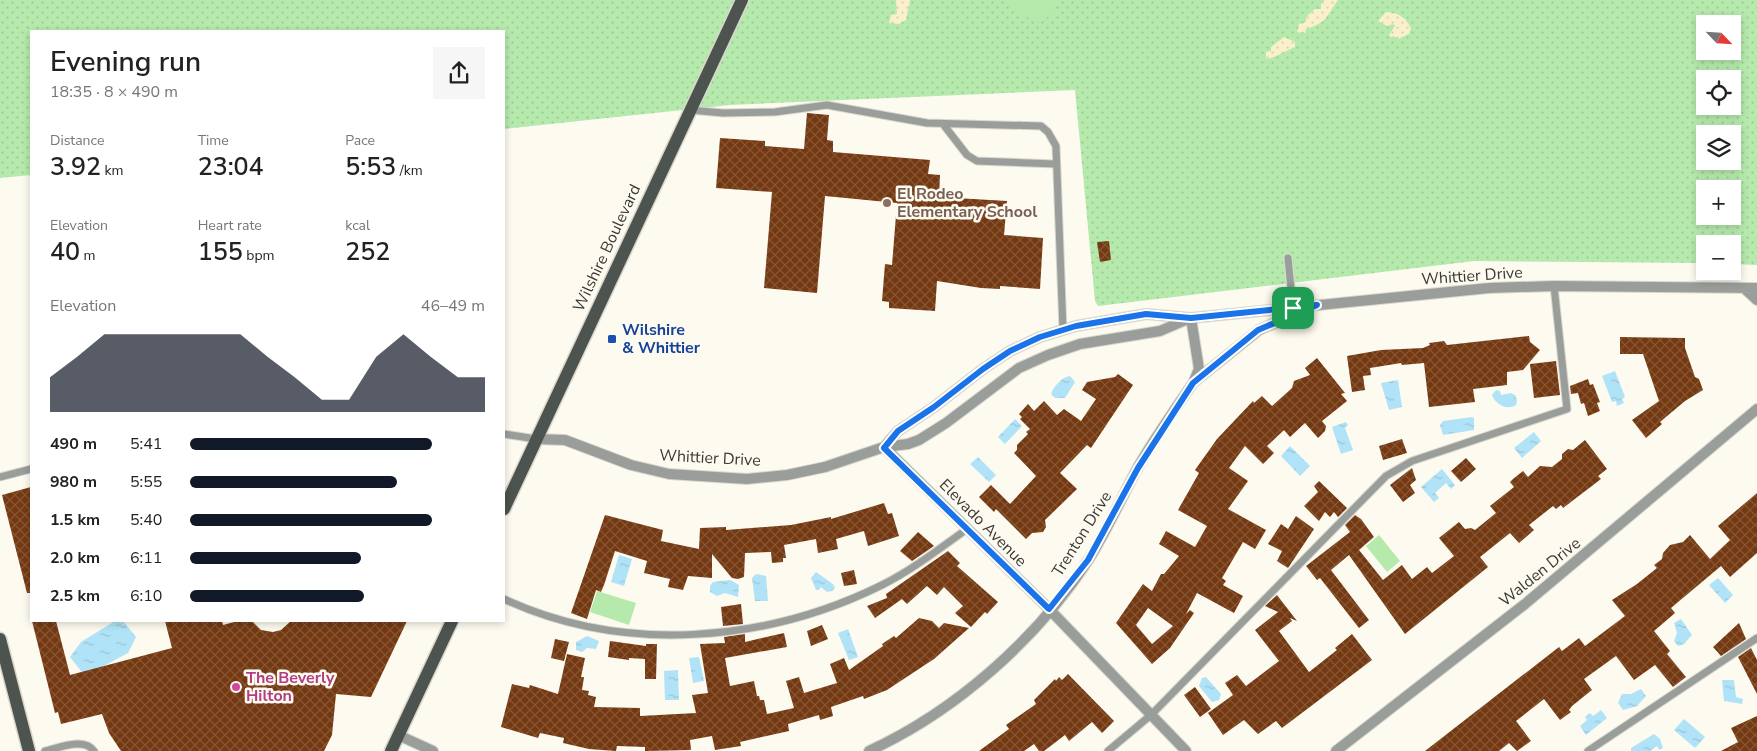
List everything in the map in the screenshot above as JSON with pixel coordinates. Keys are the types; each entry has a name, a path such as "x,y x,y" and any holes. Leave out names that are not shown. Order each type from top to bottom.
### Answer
{"main road":[{"name":"Wilshire Boulevard","path":"505,508 742,0"},
{"path":"391,751 452,622"},
{"path":"0,639 29,751"}],"street":[{"name":"Whittier Drive","path":"884,448 898,431 1010,351 1063,330 1146,314 1191,318 1428,293 1554,286 1757,288"},
{"path":"1744,288 1757,300"},
{"path":"1193,383 1258,330 1317,305"},
{"name":"Whittier Drive","path":"536,439 565,440 630,465 669,474 748,479 825,467 884,448 908,444 921,439 946,424 1019,368 1048,355 1080,344 1160,330 1191,318"},
{"name":"Trenton Drive","path":"869,751 890,741 956,698 1021,644 1038,627 1049,609 1088,560 1138,468 1193,383 1199,369 1191,318"},
{"name":"Walden Drive","path":"1336,751 1524,604 1757,409"},
{"name":"Elevado Avenue","path":"884,448 1049,609 1186,751"},
{"path":"398,735 433,751"}],"lane":[{"path":"690,110 723,113 775,112 827,105 927,123 1041,126 1048,132 1056,146 1063,330"},
{"path":"943,124 967,155 977,161 1056,164"},
{"path":"1288,258 1293,308"},
{"path":"1108,751 1151,715 1392,472 1412,461 1567,409 1554,286"},
{"path":"505,434 536,439"},
{"path":"0,477 30,469"},
{"path":"505,599 555,620 615,631 680,636 739,630 818,611 866,592 912,568 967,529"},
{"path":"1588,751 1757,638"},
{"path":"45,751 81,743 91,746 94,751"}],"green space":[{"path":"0,0 1757,0 1757,265 1741,264 1741,235 1696,235 1696,263 1474,261 1098,306 1095,301 1075,90 730,105 505,129 505,30 30,30 30,175 0,178"},
{"path":"1007,0 1057,0 1054,12 1050,16 1038,19 1020,14"},
{"path":"1379,535 1400,561 1387,572 1366,546"},
{"path":"597,591 636,603 629,625 590,612"}],"sand":[{"path":"896,0 910,0 906,20 899,24 889,23 891,15 897,14"},
{"path":"1325,0 1338,0 1322,21 1306,29 1305,33 1297,32 1299,24 1306,22 1306,17 1315,9 1321,9 1321,3"},
{"path":"1386,12 1398,14 1403,18 1411,28 1409,34 1398,39 1394,36 1391,37 1389,35 1395,26 1393,24 1387,26 1378,21"},
{"path":"1284,37 1295,42 1295,47 1266,59 1266,52 1271,51 1271,47"}],"water":[{"path":"1615,371 1625,397 1622,399 1624,403 1617,406 1616,401 1612,402 1602,376"},
{"path":"1070,376 1075,382 1065,398 1055,398 1051,394 1054,388 1061,380"},
{"path":"1398,380 1402,407 1389,410 1381,383"},
{"path":"1496,390 1500,391 1501,395 1511,393 1515,395 1516,405 1505,407 1499,404 1492,395"},
{"path":"1474,418 1474,430 1443,435 1440,425 1443,421"},
{"path":"1015,419 1022,426 1005,444 998,437"},
{"path":"1346,422 1348,425 1345,428 1353,450 1341,454 1332,427"},
{"path":"1534,432 1541,441 1522,458 1514,448"},
{"path":"1290,446 1310,466 1300,476 1281,456"},
{"path":"978,457 996,475 989,482 970,464"},
{"path":"1442,469 1455,485 1451,489 1446,483 1435,493 1439,498 1434,502 1421,487"},
{"path":"619,555 632,559 624,586 611,582"},
{"path":"816,572 833,584 835,588 832,591 827,592 821,587 819,590 816,590 811,578"},
{"path":"756,574 766,576 768,601 755,601 752,578"},
{"path":"1718,578 1733,595 1725,603 1709,585"},
{"path":"730,580 739,585 738,597 725,593 717,596 710,592 710,586 713,582"},
{"path":"1681,619 1692,635 1684,644 1678,646 1674,641 1677,633 1674,623"},
{"path":"113,622 124,622 136,637 128,653 85,676 70,657 81,642"},
{"path":"848,629 858,657 849,660 838,633"},
{"path":"587,636 599,641 596,649 587,648 582,652 576,650 576,642"},
{"path":"699,657 704,681 693,683 689,658"},
{"path":"678,670 679,700 665,700 664,671"},
{"path":"1206,677 1221,694 1219,700 1212,702 1199,686 1202,678"},
{"path":"1722,680 1734,680 1736,697 1743,699 1742,704 1724,701"},
{"path":"1641,689 1646,696 1637,706 1623,710 1618,703 1622,694 1631,694"},
{"path":"1601,710 1607,718 1586,735 1580,726 1587,720 1585,717 1590,713 1593,716"},
{"path":"1684,719 1705,737 1695,748 1674,730"},
{"path":"1654,734 1660,739 1663,748 1659,750 1657,746 1650,751 1631,751 1631,748"}],"building":[{"path":"807,113 829,115 827,140 833,141 833,152 930,160 928,174 940,175 939,197 1007,201 1004,235 1043,238 1040,289 1000,286 1000,289 981,288 937,281 935,311 889,308 889,302 882,301 885,264 892,265 897,203 825,196 817,293 764,288 772,192 716,188 720,138 765,141 765,146 804,149"},
{"path":"1109,241 1111,260 1100,262 1097,242"},
{"path":"1529,336 1530,342 1540,350 1523,370 1507,372 1507,385 1473,389 1475,402 1429,407 1424,363 1402,365 1401,363 1370,368 1371,375 1363,376 1365,390 1352,392 1347,356 1381,350 1423,348 1430,345 1429,343 1444,341 1447,345"},
{"path":"1620,337 1685,338 1685,348 1695,377 1699,379 1703,390 1685,401 1660,422 1662,424 1646,438 1632,420 1659,401 1643,354 1620,354"},
{"path":"1317,358 1345,393 1341,394 1347,401 1322,421 1326,426 1325,431 1318,438 1305,423 1290,437 1284,430 1267,446 1274,453 1263,464 1245,446 1229,468 1248,481 1228,509 1266,530 1255,549 1243,542 1222,578 1226,581 1223,585 1243,596 1234,613 1197,593 1186,614 1190,610 1194,613 1170,648 1152,664 1116,623 1143,584 1152,591 1161,574 1164,574 1179,556 1159,544 1166,531 1195,547 1207,526 1178,510 1199,473 1195,470 1217,439 1253,401 1254,403 1262,396 1272,406 1292,388 1294,381 1310,375 1305,368","holes":["1148,608 1173,626 1152,644 1136,625"]},
{"path":"1556,361 1560,395 1534,398 1530,364"},
{"path":"1118,374 1133,385 1091,448 1087,445 1060,473 1077,489 1045,520 1046,527 1043,532 1032,533 1026,539 996,509 994,512 979,497 991,485 1010,504 1036,476 1014,453 1017,450 1017,445 1028,434 1026,432 1030,429 1020,419 1022,417 1019,414 1028,404 1034,411 1044,401 1057,415 1064,409 1081,421 1096,399 1082,390 1087,382 1115,377"},
{"path":"1588,379 1590,385 1593,384 1600,402 1597,403 1600,411 1588,416 1584,403 1581,404 1578,393 1571,394 1570,386"},
{"path":"1402,439 1407,453 1383,460 1379,446"},
{"path":"1585,440 1607,469 1598,476 1601,479 1563,508 1561,505 1556,509 1553,506 1529,525 1534,530 1519,543 1510,533 1480,557 1488,567 1405,634 1349,555 1331,570 1369,620 1359,628 1320,578 1317,580 1306,566 1350,532 1345,525 1355,515 1361,519 1374,537 1359,550 1383,580 1402,565 1412,579 1427,567 1432,573 1454,556 1439,538 1459,522 1465,529 1471,528 1475,530 1496,513 1490,506 1514,487 1510,482 1513,479 1523,471 1528,477 1540,466 1552,467 1562,459 1562,454 1568,449 1573,450"},
{"path":"1466,458 1476,469 1461,482 1451,471"},
{"path":"1412,468 1416,480 1410,485 1415,493 1403,502 1390,485"},
{"path":"1319,481 1347,508 1338,517 1334,512 1330,517 1325,512 1319,521 1304,506 1318,492 1314,486"},
{"path":"30,487 30,593 27,593 2,495"},
{"path":"1757,493 1757,553 1730,577 1721,566 1671,608 1675,613 1654,631 1670,651 1667,654 1686,677 1673,687 1655,665 1634,680 1616,656 1584,679 1592,690 1572,706 1569,710 1571,712 1560,720 1544,699 1516,721 1531,741 1517,751 1509,743 1499,751 1425,751 1559,647 1562,651 1579,638 1585,646 1625,616 1612,600 1657,568 1654,565 1662,559 1663,553 1670,545 1683,542 1690,535 1710,559 1730,540 1718,526"},
{"path":"884,503 888,514 892,513 899,536 868,546 864,531 836,539 838,549 818,553 816,539 784,545 786,558 783,558 783,562 772,563 771,552 745,553 744,577 738,579 732,578 712,554 712,578 688,576 683,590 668,587 670,579 644,573 647,561 615,551 604,585 601,592 596,590 587,619 571,613 605,515 663,530 661,541 699,549 700,528 726,527 726,530 791,525 831,517 831,519"},
{"path":"1296,516 1314,529 1288,568 1277,561 1282,551 1268,544 1281,524 1288,529"},
{"path":"918,532 934,546 912,561 900,551"},
{"path":"948,551 960,563 957,566 998,602 987,614 985,612 971,627 955,613 963,606 944,587 937,595 927,586 907,604 902,599 875,618 867,606 887,598 886,594"},
{"path":"854,570 857,584 844,586 841,573"},
{"path":"1277,595 1297,621 1290,618 1292,621 1279,631 1309,672 1337,650 1335,648 1352,634 1372,660 1282,728 1276,721 1258,734 1244,720 1223,735 1208,713 1233,695 1225,683 1237,675 1246,686 1279,661 1255,630 1278,612 1265,606"},
{"path":"741,604 743,624 723,626 721,607"},
{"path":"919,618 932,621 939,628 944,623 969,628 934,659 887,690 864,699 863,696 831,707 833,716 820,720 819,715 788,724 789,731 740,742 741,746 715,750 712,736 690,740 691,750 645,751 645,747 617,746 616,751 589,749 563,743 564,738 540,733 538,738 501,727 512,684 529,688 530,685 558,694 567,654 585,658 581,677 584,677 582,690 589,691 588,695 596,697 594,707 640,708 640,716 696,713 692,695 708,693 700,644 725,643 724,637 745,634 745,642 784,633 787,647 725,658 730,686 754,681 757,696 759,696 760,700 764,700 767,714 794,708 786,681 799,677 804,693 837,683 830,664 844,658 849,670 883,646 882,644 894,636 896,638"},
{"name":"The Beverly Hilton","path":"32,622 56,622 70,675 172,648 165,622 222,622 223,625 234,622 253,622 261,630 273,632 281,630 290,622 407,622 371,697 336,694 332,735 324,751 121,751 109,733 102,714 61,724 58,712 55,713"},
{"path":"1739,623 1746,639 1721,656 1713,647"},
{"path":"822,625 828,639 811,646 807,631"},
{"path":"555,639 569,642 564,661 551,658"},
{"path":"610,641 646,646 646,644 657,644 656,679 645,679 645,659 629,658 629,660 608,657"},
{"path":"1751,648 1757,660 1757,694 1738,657"},
{"path":"1068,674 1114,721 1102,733 1092,722 1069,741 1065,735 1044,751 1039,751 1034,744 1024,751 979,751 1009,729 1006,725 1036,704 1034,700 1055,679 1056,681 1059,677 1062,680"},
{"path":"1195,687 1211,709 1200,717 1184,695"},
{"path":"1757,716 1757,751 1721,751 1738,742 1731,728"}],"place":[{"name":"El Rodeo Elementary School","path":"887,203"},
{"name":"Wilshire & Whittier","path":"612,339"},
{"name":"The Beverly Hilton","path":"236,687"}],"route":[{"path":"1317,305 1258,330 1220,363 1193,383 1138,468 1105,533 1088,560 1049,609 884,448 898,431 934,407 983,369 1010,351 1040,337 1076,326 1146,314 1191,318 1293,308 1317,305"}]}
